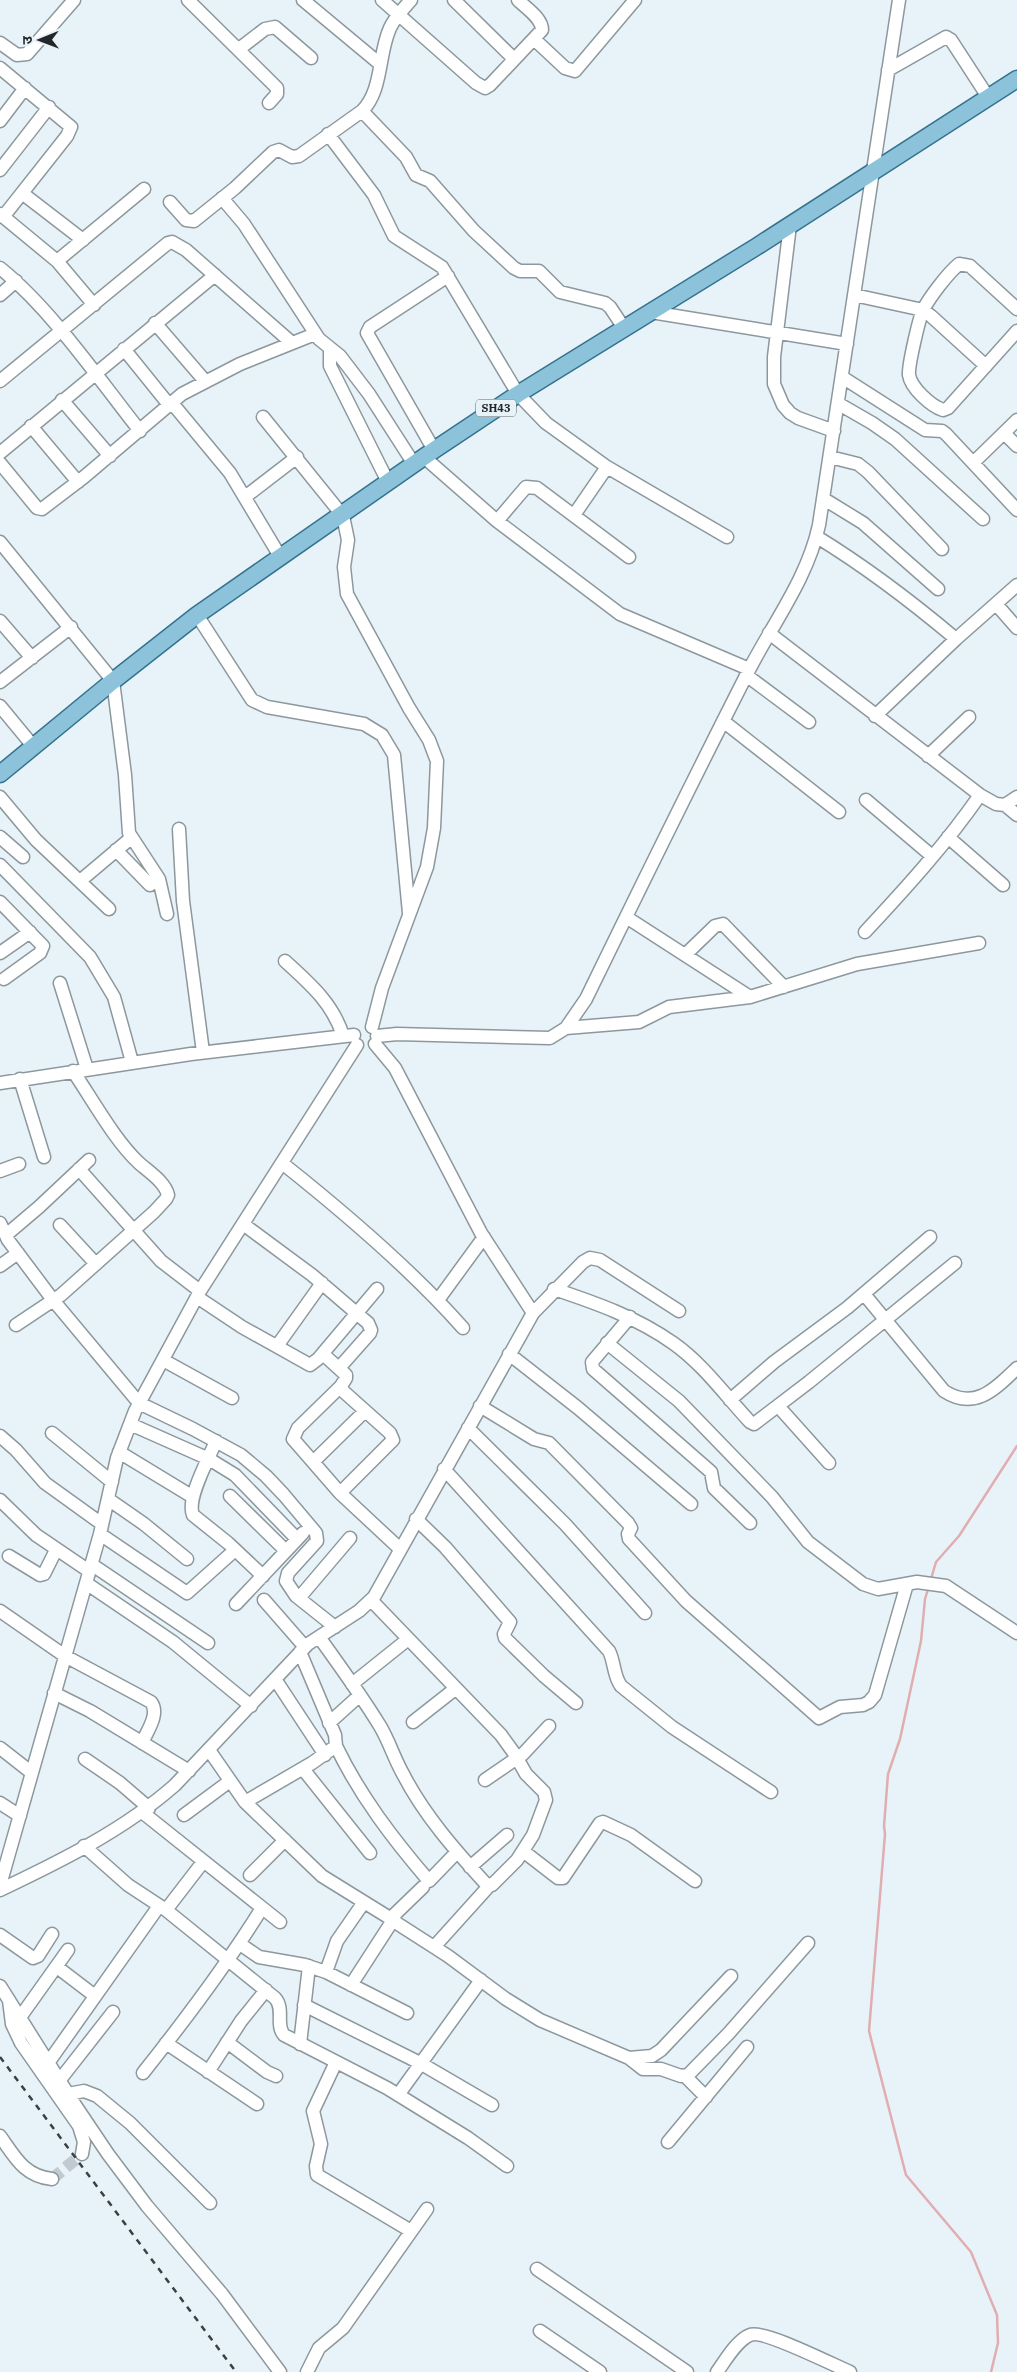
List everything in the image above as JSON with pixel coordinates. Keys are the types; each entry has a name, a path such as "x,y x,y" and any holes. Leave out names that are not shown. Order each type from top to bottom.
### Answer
{"main road":[{"name":"SH43","path":"0,774 113,681 197,616 343,516 424,457 518,394 790,225 1017,79"}],"street":[{"path":"0,43 17,55 28,54 74,0"},
{"path":"188,0 277,88 277,94 269,103"},
{"path":"303,0 380,64"},
{"path":"382,0 480,87 490,85 542,30 542,26 518,0"},
{"path":"170,202 190,222 222,198 273,152 280,150 295,157 362,112 369,103 375,87 390,28 398,14 411,0"},
{"path":"454,0 514,59"},
{"path":"534,38 565,68 575,71 635,0"},
{"path":"374,1036 397,1034 550,1038 566,1028 586,998 723,721 800,578 817,537 824,498 899,0"},
{"path":"239,49 265,29 274,27 311,58"},
{"path":"888,70 946,37 951,40 988,97"},
{"path":"0,68 70,124 71,130 2,216 57,261 94,305"},
{"path":"0,121 26,88"},
{"path":"0,170 49,107"},
{"path":"362,112 406,157 416,175 430,181 474,231 514,268 520,271 539,271 560,292 605,304 610,307 624,328"},
{"path":"328,134 374,194 394,236 404,244 435,260 448,276 518,394 558,432 607,467 727,537"},
{"path":"57,261 144,189"},
{"path":"22,193 83,240"},
{"path":"222,198 244,224 315,334 340,356 369,394 424,457 497,521 620,614 748,672 810,722"},
{"path":"790,225 773,371 774,384 783,405 798,418 834,431"},
{"path":"0,381 168,243 172,242 186,250 292,343"},
{"path":"1017,309 970,266 965,264 955,268 923,310 910,363 909,376 915,386 933,405 943,410 948,408 1017,331"},
{"path":"0,268 16,282 61,332 140,431"},
{"path":"0,453 215,275"},
{"path":"424,457 367,333 370,327 448,276"},
{"path":"0,295 16,282"},
{"path":"854,295 923,310 986,366"},
{"path":"651,312 847,344"},
{"path":"155,323 205,382"},
{"path":"0,463 40,509 45,508 110,456 182,394 315,334"},
{"path":"330,348 330,366 388,482"},
{"path":"124,349 230,473 281,558"},
{"path":"842,377 925,430 946,434 1017,510"},
{"path":"62,400 110,456"},
{"path":"839,404 895,439 983,520"},
{"path":"263,417 343,516 348,540 344,567 344,581 347,594 408,708 429,740 437,761 434,828 427,867 382,988 374,1036 368,1048 352,1039 332,1008 285,960"},
{"path":"974,462 1017,420"},
{"path":"31,426 78,482"},
{"path":"1004,433 1017,446"},
{"path":"245,497 297,457"},
{"path":"830,457 858,464 868,472 942,550"},
{"path":"574,515 607,467"},
{"path":"497,521 526,487 530,486 537,488 629,557"},
{"path":"824,498 862,524 938,588"},
{"path":"817,537 849,556 956,639"},
{"path":"0,542 113,681 125,775 127,817 131,838 159,879 167,914"},
{"path":"875,716 956,639 1017,585"},
{"path":"996,604 1017,628"},
{"path":"197,616 252,700 267,707 364,724 382,735 394,755 409,918"},
{"path":"0,620 32,658"},
{"path":"0,682 71,627"},
{"path":"769,633 980,795 996,804 1005,805 1017,814"},
{"path":"0,706 33,746"},
{"path":"928,756 969,717"},
{"path":"723,721 766,752 839,812"},
{"path":"865,932 948,837 980,795"},
{"path":"0,797 36,840 109,909"},
{"path":"1005,805 1017,797"},
{"path":"866,800 932,856"},
{"path":"179,829 183,901 203,1052"},
{"path":"0,837 23,857"},
{"path":"948,837 1003,885"},
{"path":"80,881 131,838"},
{"path":"116,850 150,885"},
{"path":"0,866 90,957 114,996 132,1062"},
{"path":"0,902 39,940 43,949 4,979"},
{"path":"626,917 750,997"},
{"path":"685,955 715,926 723,924 784,987"},
{"path":"0,953 30,932"},
{"path":"566,1028 624,1025 640,1022 669,1007 750,997 865,962 979,943"},
{"path":"60,983 87,1069"},
{"path":"0,1885 2,1868 20,1816 89,1573 119,1452 130,1424 139,1403 199,1294 282,1163 360,1026 374,1036 396,1068 484,1237 533,1313"},
{"path":"0,1083 74,1070 203,1052 352,1039"},
{"path":"16,1326 53,1300 96,1264 166,1200 167,1189 125,1146 74,1070"},
{"path":"20,1079 44,1158"},
{"path":"6,1235 89,1160"},
{"path":"282,1163 322,1196 438,1300 463,1328"},
{"path":"0,1171 19,1164"},
{"path":"79,1169 161,1261 199,1294 242,1327 310,1365 314,1364 323,1354 377,1289"},
{"path":"0,1222 18,1253 53,1300 139,1403 241,1455 266,1476 310,1525 318,1537 317,1541 288,1573 286,1577 287,1585 299,1598 335,1627"},
{"path":"243,1224 322,1284 368,1323 371,1330 339,1368"},
{"path":"60,1225 96,1264"},
{"path":"438,1300 484,1237"},
{"path":"730,1400 774,1362 864,1294 930,1237"},
{"path":"0,1266 18,1253"},
{"path":"0,1890 114,1831 145,1810 189,1771 303,1650 319,1637 359,1611 371,1600 533,1313 554,1289 583,1262 595,1258 638,1283 679,1311"},
{"path":"554,1289 608,1307 630,1317 674,1344 704,1370 750,1422 754,1424 886,1320 954,1263"},
{"path":"277,1346 322,1284"},
{"path":"864,1294 944,1391 955,1398 969,1400 982,1396 998,1386 1017,1368"},
{"path":"630,1317 592,1362 593,1369 711,1472 714,1488 750,1523"},
{"path":"608,1344 679,1401 772,1496 813,1546 826,1553 863,1584 873,1589 912,1583 950,1587 1017,1633"},
{"path":"323,1354 339,1368 346,1378 341,1386 294,1432 295,1443 340,1493 399,1548"},
{"path":"509,1354 578,1408 691,1504"},
{"path":"163,1360 232,1398"},
{"path":"340,1493 393,1440 390,1433 343,1391 341,1386"},
{"path":"480,1406 534,1439 549,1443 628,1523 631,1528 628,1539 686,1601 818,1718 840,1707 863,1705 869,1702 875,1695 912,1583"},
{"path":"778,1406 830,1463"},
{"path":"313,1462 365,1410"},
{"path":"130,1424 209,1458 235,1475 297,1539"},
{"path":"468,1428 565,1524 645,1613"},
{"path":"52,1433 112,1482"},
{"path":"0,1436 16,1450 45,1482 101,1529 187,1593 235,1550"},
{"path":"216,1441 193,1497 191,1510 193,1515 263,1576"},
{"path":"119,1452 193,1497"},
{"path":"444,1469 608,1651 613,1659 616,1678 621,1686 672,1727 772,1792"},
{"path":"230,1496 286,1551"},
{"path":"108,1499 172,1545 186,1559"},
{"path":"0,1500 36,1535 89,1573 208,1643"},
{"path":"416,1518 445,1547 510,1622 504,1634 505,1638 544,1676 576,1703"},
{"path":"236,1604 310,1525"},
{"path":"299,1598 350,1538"},
{"path":"9,1556 40,1575 44,1574 56,1550"},
{"path":"89,1573 251,1706"},
{"path":"264,1600 303,1650 336,1746 351,1778 370,1807 428,1881 457,1852"},
{"path":"371,1600 501,1735 518,1758 526,1774 546,1796 533,1835 517,1860 489,1886 434,1947"},
{"path":"0,1611 65,1656 150,1702 155,1710 154,1716 142,1743"},
{"path":"319,1637 360,1695 388,1740 402,1773 416,1797 457,1852 489,1886"},
{"path":"352,1684 408,1640"},
{"path":"275,1679 325,1755"},
{"path":"413,1722 455,1689"},
{"path":"54,1694 90,1711 189,1771"},
{"path":"329,1723 360,1695"},
{"path":"485,1780 518,1758 549,1726"},
{"path":"246,1802 303,1769 336,1746"},
{"path":"0,1748 32,1773"},
{"path":"209,1750 246,1802 322,1876 434,1947 534,2017 628,2058 644,2069 661,2069 685,2076 706,2097"},
{"path":"85,1759 127,1789 145,1810 203,1862 280,1922"},
{"path":"303,1769 370,1853"},
{"path":"184,1815 230,1781"},
{"path":"0,1802 20,1816"},
{"path":"523,1851 558,1878 563,1878 600,1823 603,1822 631,1835 696,1881"},
{"path":"470,1867 507,1835"},
{"path":"250,1875 285,1840"},
{"path":"84,1846 128,1885 162,1908 278,2001 280,2006 281,2032 300,2044 398,2095 468,2138 507,2166"},
{"path":"48,2063 162,1908 203,1862"},
{"path":"351,1985 393,1920 394,1915 422,1887"},
{"path":"326,1972 337,1942 364,1902"},
{"path":"142,2073 229,1960 262,1908"},
{"path":"0,1935 34,1958 38,1956 52,1934"},
{"path":"685,2076 729,2033 808,1943"},
{"path":"240,1944 259,1957 308,1966 326,1972 407,2013"},
{"path":"21,2016 68,1950"},
{"path":"300,2044 308,1966"},
{"path":"56,1967 96,1996"},
{"path":"628,2058 652,2056 661,2050 731,1976"},
{"path":"398,2095 481,1980"},
{"path":"0,1986 21,2016 59,2081 148,2206 222,2294 280,2372"},
{"path":"208,2072 227,2042 266,1990"},
{"path":"9,1999 12,2024 21,2043 79,2126 84,2142 82,2154"},
{"path":"304,2005 420,2063 492,2105"},
{"path":"59,2081 113,2012"},
{"path":"227,2042 267,2072 276,2076"},
{"path":"166,2043 257,2104"},
{"path":"668,2142 747,2047"},
{"path":"336,2062 313,2111 321,2144 316,2166 317,2175 412,2231"},
{"path":"68,2094 84,2091 97,2096 130,2123 210,2203"},
{"path":"0,2136 19,2162 31,2174 52,2178"},
{"path":"307,2372 319,2348 342,2328 427,2209"},
{"path":"537,2268 687,2372"},
{"path":"540,2331 600,2372"},
{"path":"717,2372 747,2335 757,2333 774,2338 850,2372"}],"waterway":[{"path":"931,1579 936,1562 959,1536 1017,1446"},
{"path":"929,1586 925,1599 921,1641 900,1739 888,1774 869,2031 906,2175 971,2252 997,2315 998,2343 991,2372"}],"tunnel":[{"path":"52,2179 82,2154"}],"railway":[{"path":"0,2057 236,2372"}]}
